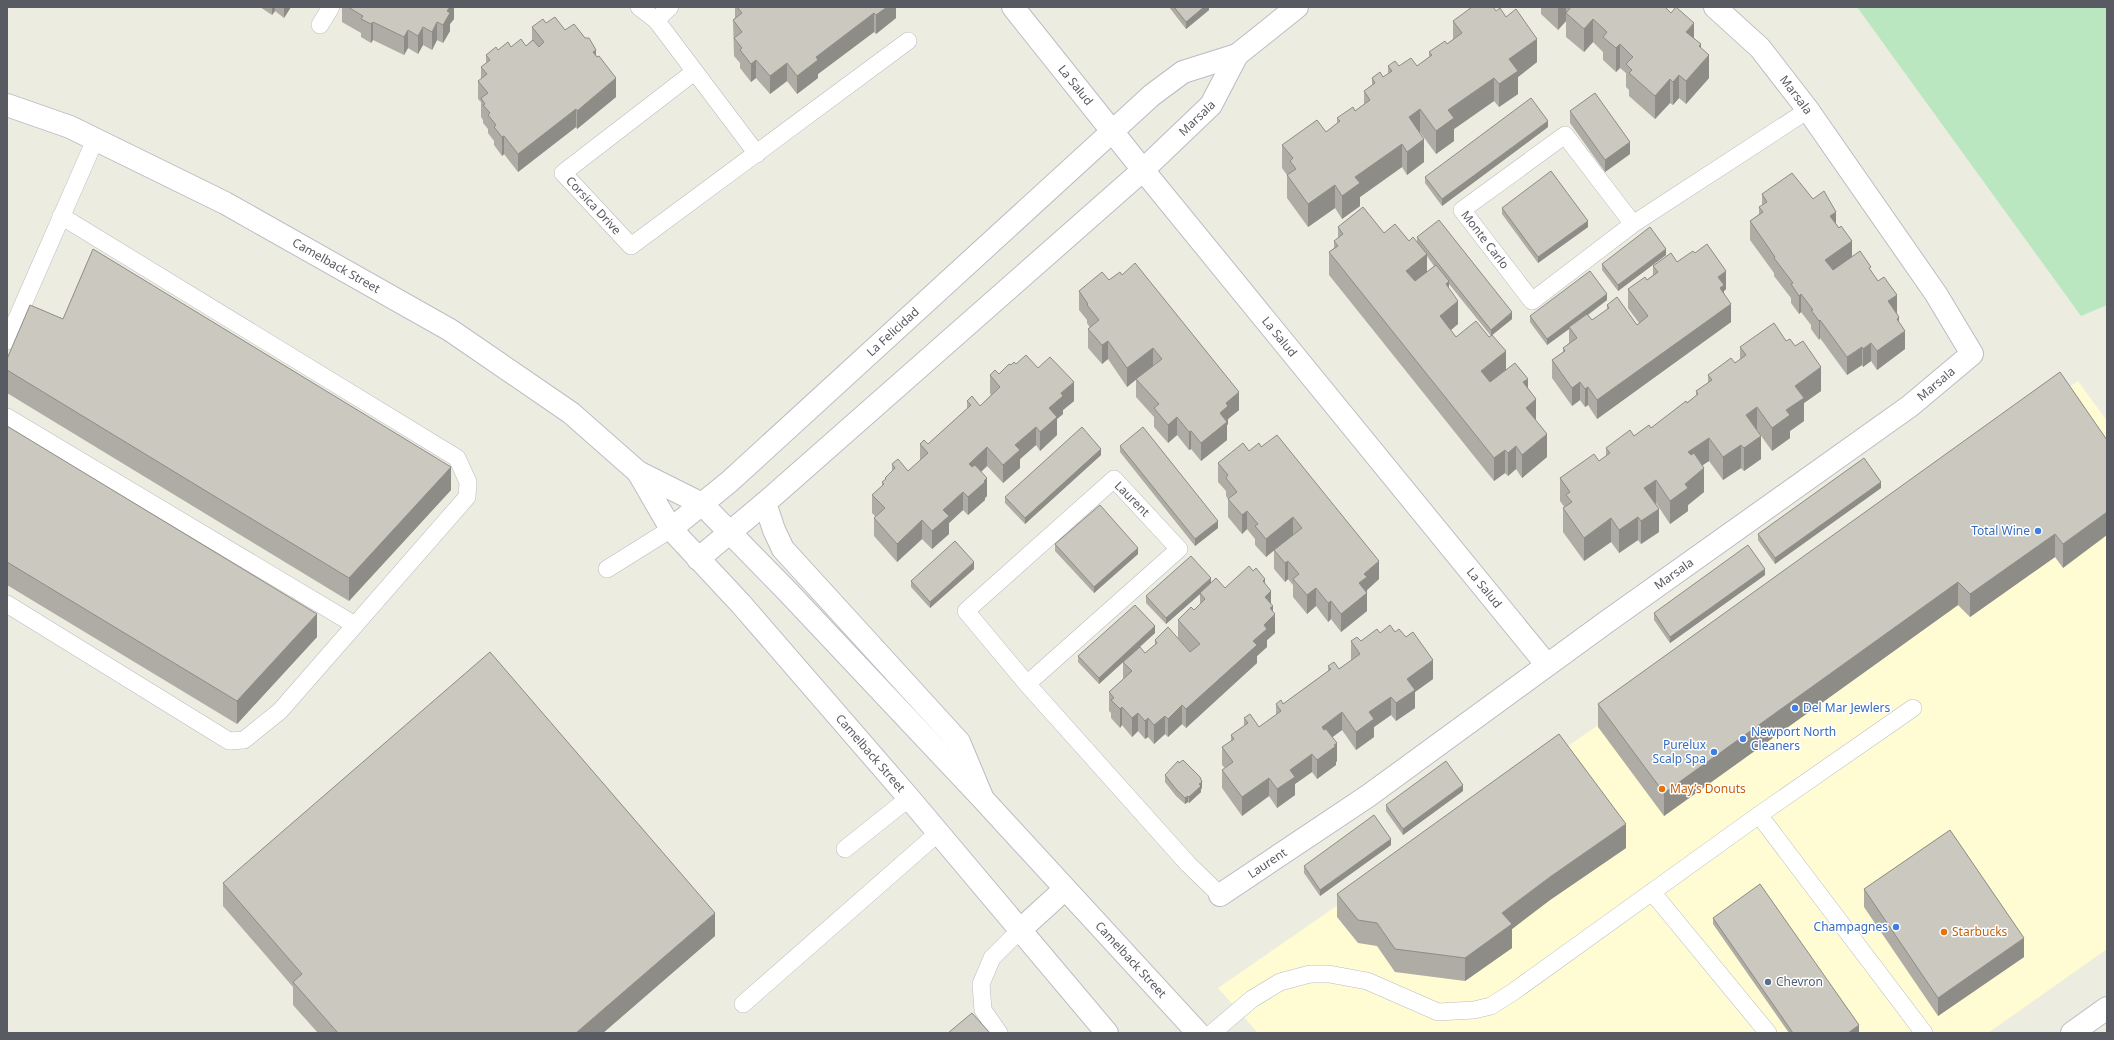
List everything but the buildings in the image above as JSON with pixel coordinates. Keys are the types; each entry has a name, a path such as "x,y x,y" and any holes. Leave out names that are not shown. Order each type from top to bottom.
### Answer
{"street":[{"name":"La Salud","path":"1012,7 1547,665"},
{"name":"Marsala","path":"1112,131 1152,95 1183,72 1237,55 1297,7"},
{"name":"Marsala","path":"1547,665 1910,406 1972,354 1936,294 1808,110 1760,48 1715,7"},
{"name":"Marsala","path":"1143,170 1210,105 1237,55"},
{"name":"Camelback Street","path":"7,105 70,127 225,203 450,330 571,413 638,472 702,504 982,798 1198,1033"},
{"name":"La Felicidad","path":"671,528 729,482 1112,131"},
{"path":"698,559 765,503 1143,170"},
{"name":"Camelback Street","path":"638,472 671,528 740,604 909,798 1108,1033"},
{"name":"Camelback Street","path":"765,503 774,530 783,548 959,742 982,798"},
{"name":"Laurent","path":"1220,895 1368,796 1547,665"},
{"path":"1021,929 1065,889"},
{"path":"2072,1033 2107,1008"}],"lane":[{"path":"320,25 331,7"},
{"path":"639,7 656,20 757,154"},
{"path":"656,20 670,7"},
{"name":"Corsica Drive","path":"694,72 563,173 631,246 908,41"},
{"name":"Monte Carlo","path":"1633,224 1565,135 1462,210 1532,301 1633,224 1808,110"},
{"path":"7,341 95,140"},
{"path":"7,604 229,741 244,740 280,711 467,497 468,482 457,458 61,216"},
{"path":"7,417 355,625"},
{"name":"Laurent","path":"1027,684 1179,549 1114,479 966,611 1027,684 1188,864 1220,895"},
{"path":"607,569 671,528"},
{"path":"1212,1033 1252,999 1280,982 1310,974 1329,974 1367,981 1438,1012 1474,1010 1491,1006 1514,992 1759,814 1913,708"},
{"path":"845,849 909,798"},
{"path":"1759,814 1924,1033"},
{"path":"743,1004 938,833"},
{"path":"1652,892 1768,1033"},
{"path":"999,1033 982,1010 981,984 992,958 1021,929"}],"shaded area":[{"path":"2078,381 2107,421 2107,949 1988,1033 1258,1033 1218,988 1607,719"}],"green space":[{"path":"1857,7 2107,7 2107,305 2081,316"}],"place":[{"name":"Total Wine","path":"2038,531"},
{"name":"Del Mar Jewlers","path":"1795,708"},
{"name":"Newport North Cleaners","path":"1743,739"},
{"name":"Purelux Scalp Spa","path":"1714,752"},
{"name":"May’s Donuts","path":"1662,789"},
{"name":"Champagnes","path":"1896,927"},
{"name":"Starbucks","path":"1944,932"},
{"name":"Chevron","path":"1768,982"}]}
